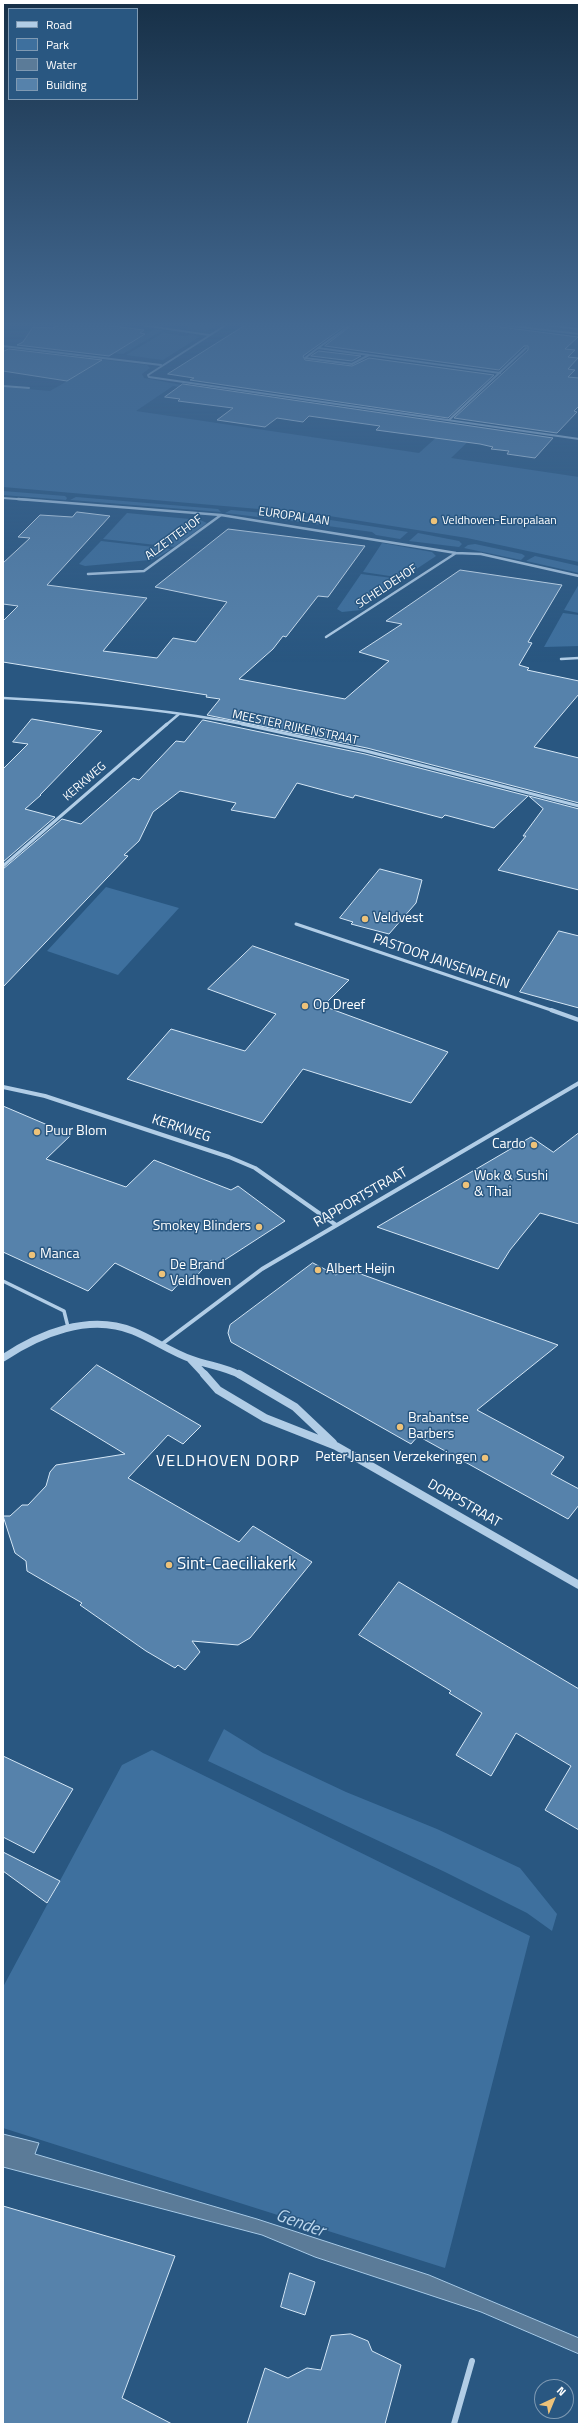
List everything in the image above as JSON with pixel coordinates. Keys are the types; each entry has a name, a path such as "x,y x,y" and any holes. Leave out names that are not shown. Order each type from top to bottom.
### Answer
{"street":[{"path":"565,436 577,438"},
{"name":"EUROPALAAN","path":"3,498 221,515 456,552 481,554 579,576"},
{"name":"ALZETTEHOF","path":"88,574 144,571 221,515"},
{"name":"SCHELDEHOF","path":"326,636 456,552"},
{"path":"561,659 579,658"},
{"name":"MEESTER RIJKENSTRAAT","path":"3,698 89,703 179,714 302,736 579,806"},
{"name":"KERKWEG","path":"3,866 179,714"},
{"name":"PASTOOR JANSENPLEIN","path":"296,924 579,1020"},
{"name":"RAPPORTSTRAAT","path":"162,1344 262,1269 579,1083"},
{"name":"KERKWEG","path":"3,1087 45,1096 229,1157 254,1168 336,1225"},
{"path":"3,1281 64,1311 68,1327"},
{"name":"DORPSTRAAT","path":"3,1358 27,1342 68,1327 103,1325 131,1330 190,1359 236,1373 289,1404 336,1446"},
{"name":"DORPSTRAAT","path":"190,1359 218,1390 265,1418 336,1446 579,1585"},
{"path":"454,2424 472,2360"}],"green space":[{"path":"3,436 306,436 419,453 438,436 474,436 451,458 579,477 579,562 467,538 317,514 3,487"},
{"path":"3,491 65,496 67,498 66,500 3,495"},
{"path":"76,497 218,509 221,512 70,500"},
{"path":"231,510 307,517 312,520 309,523 225,513"},
{"path":"127,513 200,520 207,523 174,547 103,539"},
{"path":"324,519 408,532 400,539 376,535 372,532 313,524"},
{"path":"418,533 459,541 462,544 459,547 409,541"},
{"path":"101,541 171,549 150,560 85,566 79,564"},
{"path":"382,543 432,552 436,556 403,578 363,572"},
{"path":"475,544 522,554 525,556 521,560 464,548 468,545"},
{"path":"535,556 579,566 579,573 526,561"},
{"path":"361,574 400,579 359,606 364,608 361,610 342,612 337,609"},
{"path":"579,584 579,613 564,610"},
{"path":"563,613 579,615 579,646 544,647"},
{"path":"106,887 179,908 118,975 47,951"},
{"path":"224,1729 263,1753 346,1792 437,1829 520,1868 557,1914 552,1931 527,1913 445,1872 208,1761"},
{"path":"152,1750 530,1936 445,2268 3,2128 3,1987 122,1765"}],"water":[{"path":"3,2134 39,2143 35,2154 257,2219 429,2275 579,2338 579,2354 481,2312 315,2257 262,2235 3,2167"}],"building":[{"path":"423,436 541,436 553,438 535,458 507,454 509,451 491,449 493,447"},
{"path":"77,512 110,516 47,585 147,598 103,651 157,658 173,638 196,642 227,602 155,587 228,529 365,546 328,597 318,596 286,637 283,636 273,649 239,679 345,699 389,661 359,652 402,624 386,621 460,570 562,585 528,642 532,643 519,665 529,668 527,670 579,681 579,694 534,747 579,758 579,803 367,748 207,715 220,699 206,697 207,695 3,662 3,621 18,606 3,604 3,563 30,538 18,537 40,515 72,517"},
{"path":"32,719 102,731 41,795 25,809 55,817 3,862 3,769 28,744 13,742"},
{"path":"203,720 365,754 528,796 494,828 445,815 442,818 355,795 353,798 297,783 275,818 231,810 236,803 180,791 153,812 139,841 124,855 128,856 3,987 3,869 62,819 81,824 133,778 139,780 176,741 184,742"},
{"path":"529,796 579,809 579,890 498,870 526,836 523,836 543,809"},
{"path":"380,869 422,880 416,903 389,934 351,924 353,922 340,918"},
{"path":"559,931 579,936 579,1008 520,992"},
{"path":"253,946 349,980 323,1006 448,1052 411,1103 303,1069 262,1123 127,1079 171,1029 245,1051 276,1014 208,989"},
{"path":"3,1106 71,1135 46,1159 126,1187 154,1160 231,1190 238,1186 285,1221 217,1265 211,1260 192,1281 184,1278 172,1291 115,1263 88,1291 3,1252"},
{"path":"579,1133 579,1224 540,1213 510,1250 498,1269 377,1227 531,1137 553,1152"},
{"path":"313,1263 336,1275 344,1268 558,1345 477,1410 564,1457 551,1474 579,1489 579,1505 568,1519 418,1436 411,1444 231,1342 228,1333 230,1325"},
{"name":"Sint-Caeciliakerk","path":"97,1365 201,1426 183,1444 168,1435 128,1478 239,1542 253,1526 312,1562 250,1638 238,1645 192,1641 200,1652 185,1670 178,1665 175,1668 146,1651 80,1605 82,1603 27,1571 26,1561 15,1553 3,1516 10,1516 22,1505 28,1505 46,1486 50,1472 56,1465 125,1454 51,1409"},
{"path":"399,1582 579,1689 579,1830 545,1810 571,1766 516,1733 491,1776 456,1755 482,1713 449,1693 451,1691 359,1635"},
{"path":"3,1756 73,1789 34,1853 3,1837"},
{"path":"3,1852 60,1881 47,1903 3,1871"},
{"path":"3,2206 175,2256 122,2398 172,2424 3,2424"},
{"path":"290,2273 315,2282 305,2315 281,2307"},
{"path":"351,2334 368,2341 372,2351 401,2365 385,2424 247,2424 265,2368 288,2378 307,2368 321,2370 331,2336"}],"place":[{"name":"Veldhoven-Europalaan","path":"434,521"},
{"name":"Veldvest","path":"365,919"},
{"name":"Op Dreef","path":"305,1006"},
{"name":"Puur Blom","path":"37,1132"},
{"name":"Cardo","path":"534,1145"},
{"name":"Wok & Sushi & Thai","path":"466,1185"},
{"name":"Smokey Blinders","path":"259,1227"},
{"name":"Manca","path":"32,1255"},
{"name":"Albert Heijn","path":"318,1270"},
{"name":"De Brand Veldhoven","path":"162,1274"},
{"name":"Brabantse Barbers","path":"400,1427"},
{"name":"Peter Jansen Verzekeringen","path":"485,1458"},
{"name":"Sint-Caeciliakerk","path":"169,1565"}],"district":[{"name":"VELDHOVEN DORP","path":"228,1462"}],"water label":[{"name":"Gender","path":"300,2224"}]}
